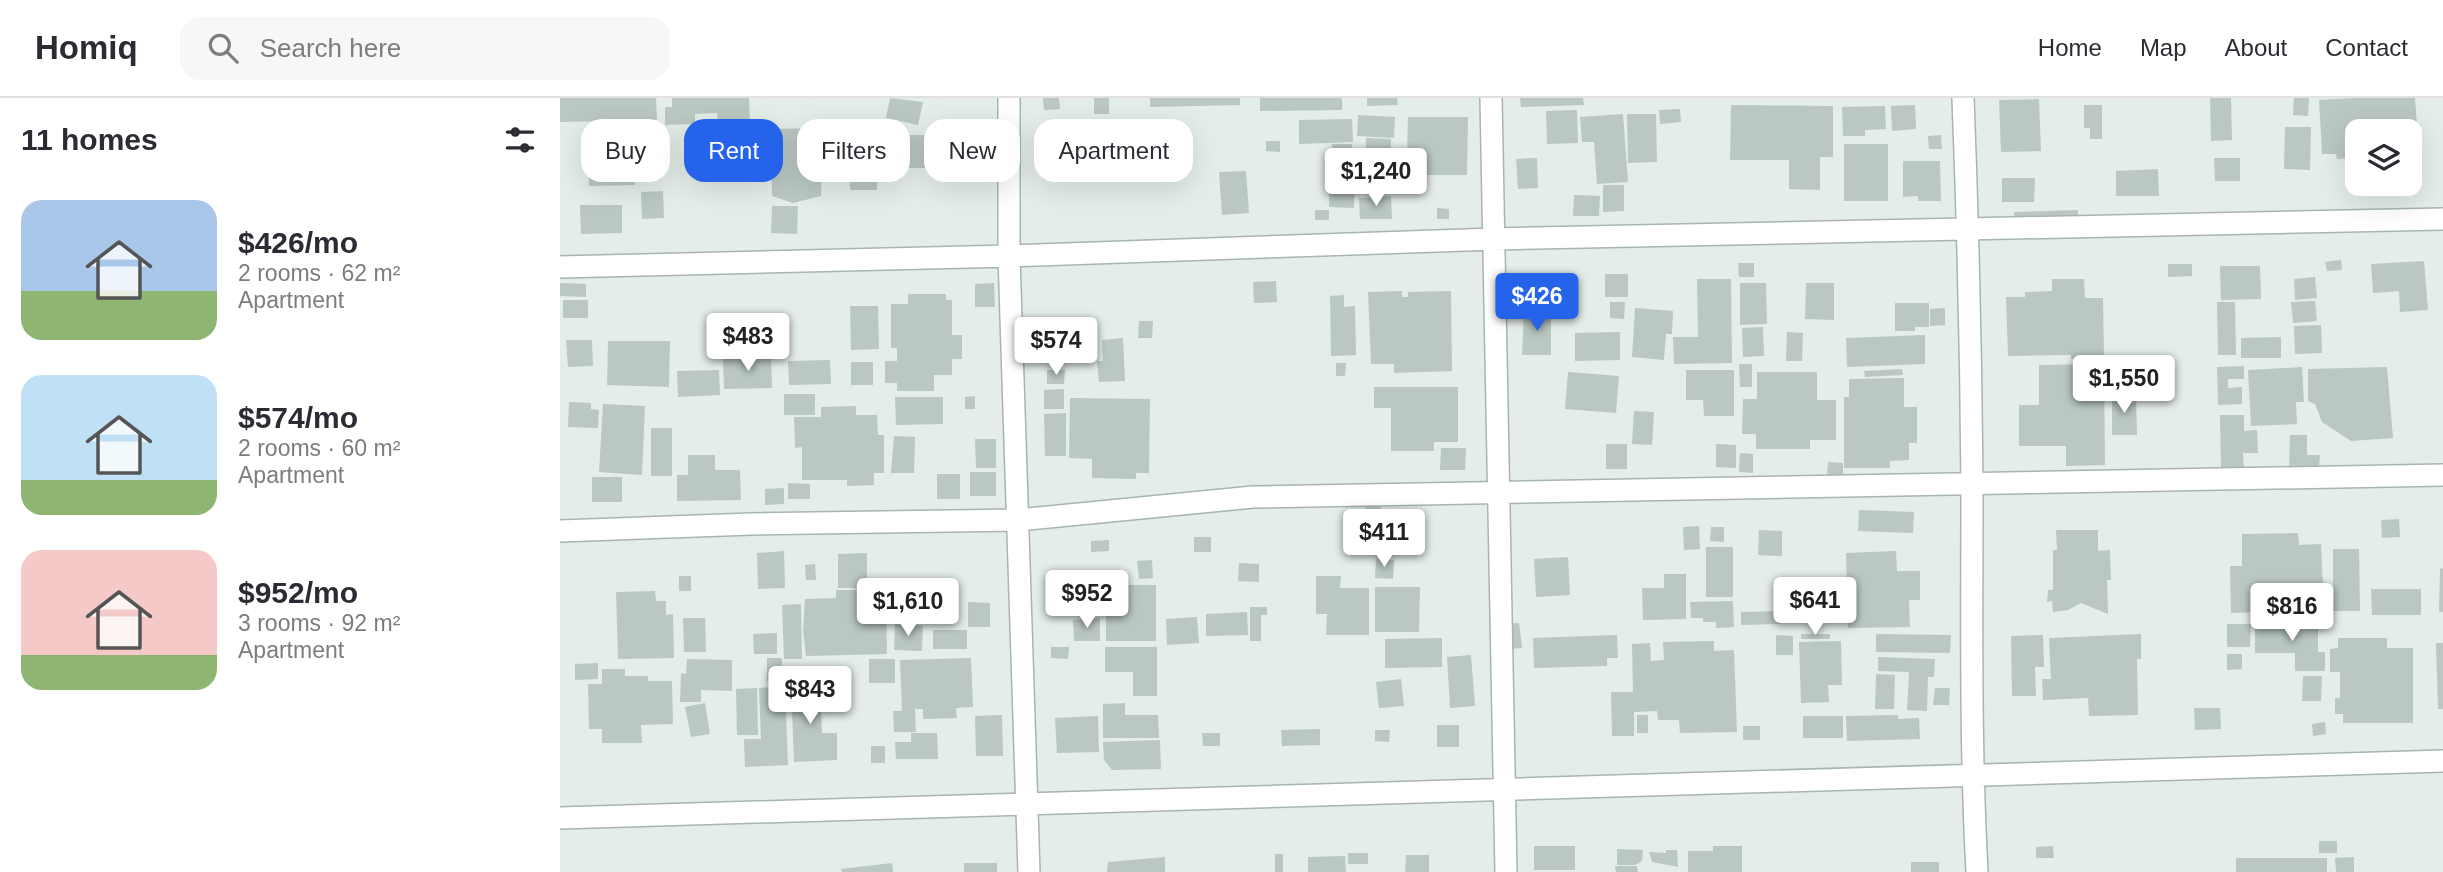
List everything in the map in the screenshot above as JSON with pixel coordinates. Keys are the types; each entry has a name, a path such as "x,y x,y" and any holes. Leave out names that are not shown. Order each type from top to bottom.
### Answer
{"street":[{"path":"1009,98 1009,256 1029,872"},
{"path":"1491,98 1506,872"},
{"path":"1963,98 1972,484 1972,777 1977,872"},
{"path":"560,267 1009,256 1494,239 2443,219"},
{"path":"560,531 1018,520 1253,498 2443,475"},
{"path":"560,818 2443,761"}],"building":[{"path":"560,98 656,98 657,119 581,119 581,122 560,122"},
{"path":"672,98 749,98 750,119 718,119 717,113 695,114 695,119 684,119 684,124 670,125 670,119 665,119 665,107 672,107"},
{"path":"890,98 923,102 918,125 910,123 910,119 886,118"},
{"path":"1043,98 1059,98 1060,109 1044,110"},
{"path":"1094,98 1109,98 1109,114 1094,114"},
{"path":"1150,98 1240,98 1240,105 1150,107"},
{"path":"1260,98 1342,98 1342,110 1260,111"},
{"path":"1367,98 1397,98 1398,105 1367,106"},
{"path":"1520,98 1583,98 1584,105 1521,107"},
{"path":"2210,98 2231,98 2232,140 2211,141"},
{"path":"2294,98 2309,98 2308,116 2293,115"},
{"path":"2415,98 2416,119 2345,119 2345,159 2337,159 2336,154 2322,154 2319,100"},
{"path":"2039,99 2041,151 2001,152 1999,100"},
{"path":"1731,105 1833,106 1833,157 1820,157 1820,190 1789,189 1789,160 1730,160"},
{"path":"1915,105 1916,129 1892,131 1891,106"},
{"path":"2084,105 2102,105 2102,139 2090,139 2090,128 2084,128"},
{"path":"1885,106 1886,129 1865,130 1865,136 1843,136 1842,107"},
{"path":"1680,109 1681,122 1660,124 1659,110"},
{"path":"1577,110 1578,143 1547,144 1546,111"},
{"path":"1623,114 1628,182 1597,184 1594,142 1582,142 1580,117"},
{"path":"1627,114 1656,114 1657,162 1628,163"},
{"path":"1358,115 1395,117 1394,138 1357,136"},
{"path":"1408,117 1468,117 1467,175 1424,175 1424,158 1407,158"},
{"path":"1352,119 1353,142 1299,144 1299,120"},
{"path":"2285,127 2311,127 2310,170 2284,169"},
{"path":"797,128 797,182 821,182 821,196 793,203 772,196 772,182 783,182 783,129"},
{"path":"910,135 924,135 924,168 910,168"},
{"path":"1941,135 1942,149 1929,149 1928,136"},
{"path":"1366,138 1391,139 1389,190 1365,189"},
{"path":"1266,141 1280,141 1280,152 1266,151"},
{"path":"1332,144 1352,144 1352,160 1332,160"},
{"path":"1844,144 1888,144 1888,201 1844,201"},
{"path":"1537,158 1538,188 1518,189 1516,159"},
{"path":"2214,158 2240,158 2240,181 2215,181"},
{"path":"1903,161 1940,161 1941,201 1918,201 1918,196 1903,197"},
{"path":"1329,163 1355,164 1354,208 1329,207"},
{"path":"2158,169 2159,196 2116,196 2116,171"},
{"path":"1246,171 1249,213 1222,215 1219,172"},
{"path":"2002,178 2035,178 2034,202 2002,202"},
{"path":"589,182 635,182 635,185 589,186"},
{"path":"850,182 877,182 877,190 850,190"},
{"path":"1603,185 1624,185 1624,211 1603,212"},
{"path":"663,191 664,218 642,219 641,192"},
{"path":"1574,195 1600,196 1599,216 1573,216"},
{"path":"1391,196 1392,219 1360,219 1359,198"},
{"path":"580,205 622,205 622,233 581,234"},
{"path":"772,206 798,206 797,234 771,233"},
{"path":"1437,208 1449,209 1449,219 1437,219"},
{"path":"1315,210 1329,210 1329,220 1315,220"},
{"path":"2078,210 2078,221 2015,223 2014,212"},
{"path":"2341,260 2342,270 2327,271 2325,262"},
{"path":"2424,261 2428,310 2400,312 2399,291 2373,293 2371,264"},
{"path":"1738,263 1754,263 1754,277 1739,277"},
{"path":"2168,264 2192,264 2192,276 2168,277"},
{"path":"2220,266 2260,266 2261,299 2221,300"},
{"path":"1605,274 1628,274 1628,297 1605,297"},
{"path":"2315,277 2317,298 2295,300 2294,279"},
{"path":"1697,279 1731,279 1732,363 1674,364 1673,337 1698,337"},
{"path":"2052,279 2084,279 2085,298 2103,298 2104,358 2071,359 2071,355 2008,356 2006,297 2025,297 2025,292 2052,291"},
{"path":"1542,280 1544,302 1522,303 1521,281"},
{"path":"1276,281 1277,302 1254,303 1253,282"},
{"path":"560,283 586,284 586,297 560,296"},
{"path":"994,283 995,307 975,307 975,284"},
{"path":"1740,283 1766,283 1767,324 1740,325"},
{"path":"1806,283 1834,283 1834,320 1805,319"},
{"path":"1402,291 1402,297 1408,297 1408,292 1451,291 1452,371 1394,373 1394,364 1371,364 1368,292"},
{"path":"908,294 946,294 946,300 952,300 952,335 962,335 962,359 952,359 952,375 934,375 934,391 897,391 897,383 885,383 885,361 897,361 897,348 891,348 891,304 908,304"},
{"path":"1344,295 1344,307 1355,306 1356,355 1331,356 1330,296"},
{"path":"563,300 588,300 588,318 563,318"},
{"path":"2315,301 2317,321 2293,323 2291,302"},
{"path":"1610,302 1625,302 1624,319 1610,318"},
{"path":"2217,302 2235,302 2236,355 2218,355"},
{"path":"1895,303 1929,303 1929,327 1915,327 1915,331 1895,331"},
{"path":"850,306 878,306 879,349 851,350"},
{"path":"1635,308 1673,311 1672,334 1666,334 1664,360 1632,357"},
{"path":"1945,308 1945,325 1930,326 1930,309"},
{"path":"1524,310 1551,310 1551,355 1522,355"},
{"path":"1139,321 1153,321 1152,338 1138,338"},
{"path":"2321,325 2322,353 2295,354 2294,326"},
{"path":"1075,327 1092,328 1092,341 1075,341"},
{"path":"1763,327 1764,356 1743,357 1742,328"},
{"path":"1620,332 1620,360 1575,361 1575,333"},
{"path":"1787,332 1803,333 1802,361 1786,361"},
{"path":"1925,335 1925,364 1847,367 1846,338"},
{"path":"2281,337 2281,358 2241,358 2241,338"},
{"path":"1123,338 1125,381 1099,382 1097,361 1103,361 1102,340"},
{"path":"566,340 592,340 593,366 568,367"},
{"path":"608,341 670,341 669,387 607,385"},
{"path":"771,357 772,388 724,389 723,358"},
{"path":"830,360 831,384 789,385 788,361"},
{"path":"851,362 873,362 873,385 851,385"},
{"path":"1336,363 1346,363 1345,376 1336,376"},
{"path":"1739,364 1752,364 1752,387 1740,387"},
{"path":"2104,364 2105,465 2066,466 2066,446 2019,446 2019,405 2039,405 2039,365"},
{"path":"2244,366 2244,379 2228,379 2228,388 2242,387 2242,404 2218,405 2217,367"},
{"path":"2302,367 2304,402 2296,402 2297,424 2251,426 2248,370"},
{"path":"2387,367 2393,438 2351,441 2322,422 2315,404 2308,401 2308,369"},
{"path":"1902,369 1903,375 1865,377 1864,371"},
{"path":"719,370 720,395 678,397 677,371"},
{"path":"1047,370 1065,370 1064,384 1047,384"},
{"path":"1686,370 1734,370 1734,416 1704,416 1703,400 1686,400"},
{"path":"1568,372 1619,376 1616,413 1565,409"},
{"path":"1757,372 1817,372 1817,400 1836,400 1836,440 1810,440 1810,449 1756,449 1756,434 1742,434 1743,399 1757,399"},
{"path":"1904,378 1904,407 1917,407 1917,443 1909,443 1909,460 1890,461 1890,468 1844,468 1844,397 1849,397 1849,379"},
{"path":"1374,387 1458,387 1458,442 1434,442 1434,451 1391,451 1391,408 1374,408"},
{"path":"1064,389 1064,409 1044,409 1044,390"},
{"path":"784,394 815,394 815,415 784,415"},
{"path":"2112,395 2136,395 2137,435 2112,435"},
{"path":"975,396 975,409 965,409 965,397"},
{"path":"895,397 943,397 943,424 896,425"},
{"path":"1070,398 1150,399 1149,473 1136,473 1136,479 1092,478 1092,459 1069,458"},
{"path":"569,402 591,403 591,409 599,410 598,428 568,427"},
{"path":"603,404 645,406 642,475 599,472"},
{"path":"856,406 856,415 877,415 878,435 884,435 884,473 874,473 874,485 847,486 847,480 802,480 802,447 795,448 794,417 821,417 821,407"},
{"path":"1634,411 1654,412 1652,445 1632,444"},
{"path":"1066,413 1066,456 1045,456 1044,414"},
{"path":"2220,415 2244,415 2244,431 2257,430 2258,453 2243,453 2244,470 2221,470"},
{"path":"651,428 672,428 672,476 651,476"},
{"path":"2290,435 2307,435 2307,455 2320,455 2319,469 2289,469"},
{"path":"894,436 915,437 914,473 891,473"},
{"path":"975,439 996,439 996,468 976,468"},
{"path":"1606,444 1627,444 1627,469 1606,469"},
{"path":"1716,444 1736,445 1736,468 1716,467"},
{"path":"1441,448 1466,448 1465,470 1440,470"},
{"path":"1740,453 1753,454 1753,473 1739,472"},
{"path":"688,455 715,455 715,470 740,470 741,500 677,501 677,475 688,475"},
{"path":"1828,462 1843,463 1843,476 1827,476"},
{"path":"970,472 996,472 996,496 970,496"},
{"path":"937,474 960,474 960,499 937,499"},
{"path":"592,477 622,477 622,502 592,502"},
{"path":"788,483 810,484 810,499 788,499"},
{"path":"784,488 784,504 765,505 765,489"},
{"path":"1365,503 1381,504 1380,526 1365,526"},
{"path":"1859,510 1914,512 1913,533 1858,531"},
{"path":"2399,519 2400,537 2382,538 2381,520"},
{"path":"1699,526 1700,549 1684,550 1683,527"},
{"path":"1711,527 1724,527 1724,542 1710,541"},
{"path":"1759,530 1782,531 1782,556 1758,555"},
{"path":"2056,530 2098,530 2098,551 2110,550 2108,614 2081,603 2068,610 2053,612 2052,601 2047,602 2048,590 2053,590"},
{"path":"2298,533 2299,545 2321,544 2324,610 2231,613 2230,566 2242,566 2242,534"},
{"path":"1194,537 1211,537 1211,552 1194,552"},
{"path":"1109,540 1109,551 1091,552 1091,541"},
{"path":"1706,547 1733,547 1733,597 1706,597"},
{"path":"2333,549 2359,549 2360,611 2333,611"},
{"path":"784,551 785,588 758,589 757,553"},
{"path":"1896,551 1897,571 1920,571 1920,600 1909,600 1910,627 1848,628 1846,553"},
{"path":"867,553 867,588 838,588 838,554"},
{"path":"1568,557 1570,595 1536,597 1534,559"},
{"path":"1376,559 1394,560 1393,579 1375,578"},
{"path":"1152,560 1153,578 1139,579 1137,561"},
{"path":"1239,563 1259,564 1259,582 1238,581"},
{"path":"815,564 816,580 806,580 805,565"},
{"path":"2440,568 2443,569 2443,612 2439,612"},
{"path":"1664,574 1686,574 1686,619 1643,620 1642,588 1664,588"},
{"path":"679,576 691,576 691,591 679,591"},
{"path":"1316,576 1341,576 1340,588 1369,588 1369,635 1326,635 1327,614 1316,614"},
{"path":"1106,585 1156,585 1156,641 1106,641"},
{"path":"1375,587 1420,587 1419,632 1375,632"},
{"path":"2371,589 2421,589 2421,615 2372,615"},
{"path":"836,590 862,590 862,598 886,597 887,654 806,656 803,631 805,599 836,598"},
{"path":"655,591 656,601 666,601 666,615 673,614 674,658 618,659 616,592"},
{"path":"1733,601 1734,627 1716,628 1716,622 1691,618 1690,602"},
{"path":"968,602 990,603 990,627 968,627"},
{"path":"801,604 802,659 784,659 782,605"},
{"path":"1250,607 1267,607 1267,615 1261,615 1261,641 1250,641"},
{"path":"1780,611 1780,624 1741,625 1741,612"},
{"path":"1247,612 1248,635 1206,636 1206,614"},
{"path":"1197,617 1199,643 1167,645 1166,619"},
{"path":"683,618 705,618 706,652 684,652"},
{"path":"1100,618 1100,641 1074,641 1073,620"},
{"path":"2255,622 2318,622 2318,652 2325,652 2325,671 2295,671 2295,653 2255,653"},
{"path":"1519,623 1522,648 1510,649 1507,624"},
{"path":"895,624 923,626 922,651 894,650"},
{"path":"2227,624 2251,624 2250,647 2227,647"},
{"path":"933,630 967,630 967,649 933,649"},
{"path":"777,633 777,654 754,654 753,634"},
{"path":"1801,634 1830,634 1830,639 1801,639"},
{"path":"1876,634 1951,635 1950,653 1876,652"},
{"path":"2141,634 2141,659 2137,659 2138,715 2089,716 2088,698 2043,700 2042,679 2051,679 2049,638"},
{"path":"1617,635 1618,658 1607,658 1607,666 1534,668 1533,638"},
{"path":"1776,635 1793,636 1793,655 1776,655"},
{"path":"2043,635 2044,667 2035,667 2036,696 2012,696 2011,636"},
{"path":"1442,638 1442,667 1385,668 1385,639"},
{"path":"2338,638 2387,638 2387,648 2413,648 2413,723 2343,723 2343,714 2335,714 2335,698 2340,698 2340,672 2330,672 2330,649 2338,648"},
{"path":"1714,641 1714,651 1734,650 1737,732 1680,733 1679,720 1658,720 1657,711 1634,712 1634,736 1612,736 1611,692 1633,692 1632,644 1650,643 1651,661 1664,660 1663,642"},
{"path":"1841,641 1842,685 1828,685 1829,702 1801,703 1799,642"},
{"path":"2436,643 2443,643 2443,709 2438,709"},
{"path":"1051,647 1069,647 1068,659 1051,658"},
{"path":"1105,647 1157,647 1157,696 1133,696 1133,672 1105,672"},
{"path":"2227,654 2242,654 2242,669 2227,670"},
{"path":"1471,655 1475,706 1450,708 1447,657"},
{"path":"1878,657 1935,659 1934,677 1928,677 1927,711 1907,710 1909,672 1878,671"},
{"path":"767,658 782,658 782,681 767,681"},
{"path":"971,658 973,707 956,708 957,718 923,719 923,709 915,709 916,732 894,732 893,711 902,711 900,660"},
{"path":"687,659 732,660 732,691 701,690 701,702 680,702 681,673 686,674"},
{"path":"869,659 895,659 895,683 869,683"},
{"path":"598,663 598,679 575,680 575,664"},
{"path":"602,669 625,669 625,676 648,676 648,681 672,681 673,724 641,725 642,743 602,743 602,729 589,729 588,684 602,684"},
{"path":"1876,674 1895,675 1894,709 1875,709"},
{"path":"2303,676 2322,676 2321,701 2302,701"},
{"path":"1401,679 1404,706 1379,708 1376,682"},
{"path":"820,682 822,733 837,733 837,760 794,762 791,684"},
{"path":"785,686 788,765 745,767 744,739 761,739 759,688"},
{"path":"757,688 758,735 737,735 736,689"},
{"path":"1935,688 1950,688 1949,705 1933,705"},
{"path":"705,703 710,734 691,737 685,707"},
{"path":"1125,703 1125,715 1158,715 1159,738 1103,738 1103,704"},
{"path":"2194,708 2220,708 2221,729 2195,730"},
{"path":"1002,715 1003,756 976,756 975,716"},
{"path":"1637,715 1648,715 1648,733 1637,733"},
{"path":"1898,715 1898,719 1919,718 1920,739 1847,741 1846,716"},
{"path":"1098,716 1099,752 1057,753 1055,718"},
{"path":"1803,716 1843,716 1843,738 1803,738"},
{"path":"2325,722 2326,734 2313,736 2312,724"},
{"path":"1437,725 1459,725 1459,747 1437,747"},
{"path":"1743,726 1760,726 1760,740 1743,740"},
{"path":"1320,729 1320,745 1282,746 1281,730"},
{"path":"1375,730 1390,730 1389,742 1375,741"},
{"path":"911,733 937,733 938,759 896,759 895,742 911,742"},
{"path":"1202,733 1220,733 1220,746 1203,746"},
{"path":"1160,740 1161,769 1112,770 1104,760 1103,742"},
{"path":"871,746 885,746 885,763 871,763"},
{"path":"2319,841 2337,841 2337,853 2319,853"},
{"path":"1534,846 1575,846 1575,870 1534,870"},
{"path":"1713,846 1742,846 1742,872 1688,872 1688,851 1713,851"},
{"path":"2053,846 2054,858 2036,858 2036,847"},
{"path":"1617,849 1643,850 1642,861 1635,865 1617,865"},
{"path":"1666,850 1677,850 1678,867 1652,862 1649,852 1666,853"},
{"path":"1348,853 1368,853 1368,864 1348,864"},
{"path":"1275,854 1283,854 1283,872 1275,872"},
{"path":"1406,855 1429,855 1429,872 1405,872"},
{"path":"1345,856 1346,872 1308,872 1308,857"},
{"path":"1165,857 1165,872 1107,872 1108,862"},
{"path":"2354,857 2354,872 2336,872 2335,858"},
{"path":"2236,858 2327,858 2327,872 2236,872"},
{"path":"1911,862 1939,862 1939,872 1911,872"},
{"path":"892,863 893,872 842,872 841,869"},
{"path":"964,863 997,863 997,872 964,872"},
{"path":"1615,866 1637,866 1638,872 1616,872"}]}
